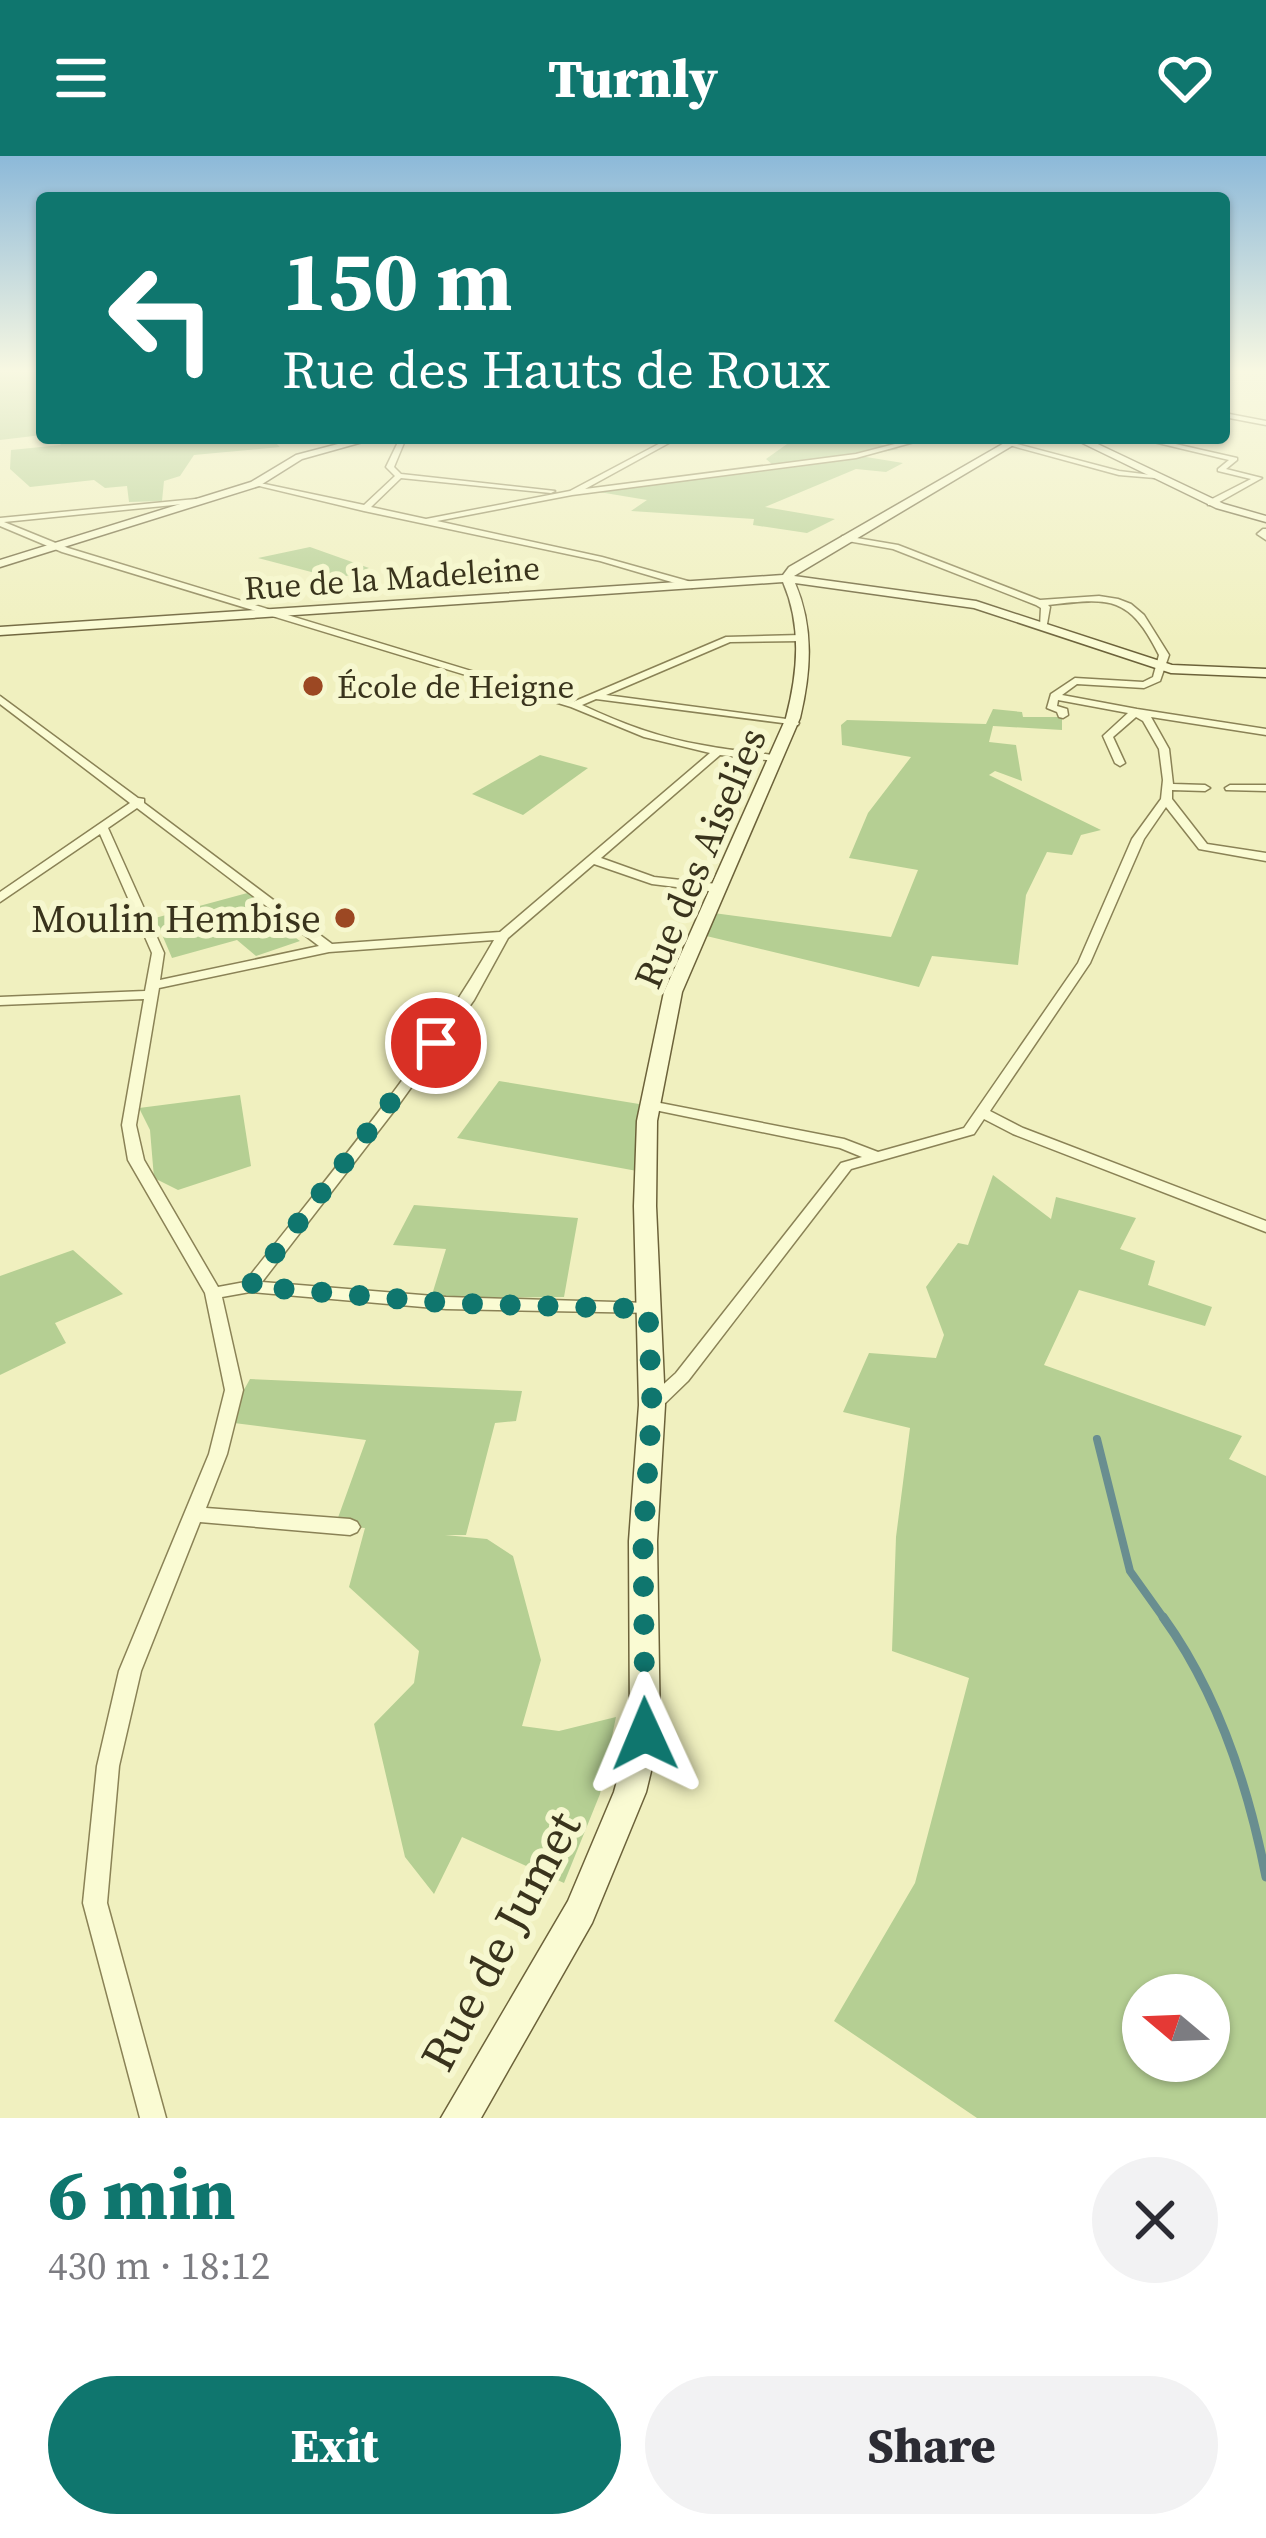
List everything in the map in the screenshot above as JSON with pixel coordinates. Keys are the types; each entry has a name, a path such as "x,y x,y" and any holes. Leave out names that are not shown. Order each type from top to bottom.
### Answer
{"street":[{"path":"0,564 255,484 291,462"},
{"path":"392,462 389,467 399,476 568,493 586,500 571,503 551,496"},
{"path":"568,493 630,462"},
{"path":"421,522 568,493 807,462"},
{"path":"788,578 794,568 980,462"},
{"path":"1084,462 1155,476"},
{"path":"1125,462 1211,502 1266,519"},
{"path":"1211,502 1258,478 1220,470 1232,462"},
{"path":"364,509 399,476"},
{"path":"255,484 602,559 692,585"},
{"path":"0,522 203,500"},
{"path":"0,522 58,546 574,705 628,733 716,753 775,758"},
{"path":"845,538 895,547 1039,603 1046,607 1043,625"},
{"name":"Rue de la Madeleine","path":"0,631 788,578 954,600 1160,665 1266,673"},
{"name":"Rue des Aiselies","path":"648,1309 644,1143 650,1105 673,992 794,723 801,638 788,578"},
{"path":"1039,603 1121,598 1154,634 1164,655 1157,680 1144,685 1075,681 1054,696 1052,709 1063,709 1063,715"},
{"path":"574,705 729,639 801,638"},
{"path":"1120,763 1108,736 1132,710 1144,685"},
{"path":"1054,696 1266,732"},
{"path":"595,697 794,723"},
{"path":"0,699 329,948"},
{"path":"1132,710 1147,719 1164,748 1167,793 1204,847 1266,857"},
{"path":"250,1286 392,1104 467,1000 503,936 716,753"},
{"path":"1167,793 1205,788"},
{"path":"1230,788 1266,788"},
{"path":"652,1405 682,1377 836,1177 854,1161 969,1131 1084,963 1138,839 1167,793"},
{"path":"0,898 140,801"},
{"path":"102,826 158,953 129,1125 136,1160 213,1293 234,1390 218,1454 130,1671 108,1766 95,1903 153,2118"},
{"path":"595,860 652,880 717,888"},
{"path":"0,1000 153,990 329,948 503,936"},
{"path":"650,1105 844,1144 874,1156"},
{"path":"981,1112 1018,1131 1266,1227"},
{"path":"213,1293 250,1286 446,1303 648,1309"},
{"name":"Rue de Jumet","path":"460,2118 580,1912 633,1780 645,1734 643,1541 652,1405 648,1309"},
{"path":"193,1514 350,1527"}],"green space":[{"path":"10,462 190,462 180,476 164,481 162,501 129,502 127,486 105,488 94,480 30,487 10,469"},
{"path":"769,462 903,463 886,472 856,469 765,507 835,519 807,533 753,525 754,519 631,511 647,500 599,492 773,465"},
{"path":"310,547 369,568 338,579 258,558"},
{"path":"993,709 1022,712 1023,717 1062,717 1062,730 993,726 989,742 1016,745 1022,781 995,771 989,775 1101,830 1081,835 1072,855 1047,852 1026,895 1018,965 932,956 919,987 698,934 706,912 891,937 918,870 849,858 868,813 911,757 842,745 841,725 847,720 986,724"},
{"path":"540,755 588,768 523,815 472,794"},
{"path":"251,892 260,902 252,906 300,941 256,956 237,940 172,958 155,918"},
{"path":"499,1081 639,1104 637,1171 457,1138"},
{"path":"240,1095 251,1166 178,1190 154,1178 150,1130 139,1108"},
{"path":"993,1175 1051,1219 1056,1197 1136,1218 1120,1249 1155,1261 1148,1285 1212,1307 1205,1326 1079,1290 1044,1365 1242,1436 1229,1459 1266,1476 1266,2118 977,2118 834,2021 915,1883 969,1678 892,1651 896,1537 910,1428 843,1412 869,1353 936,1358 944,1335 926,1287 958,1243 968,1245"},
{"path":"414,1205 578,1218 564,1297 431,1298 446,1249 393,1245"},
{"path":"73,1250 123,1294 55,1323 66,1343 0,1375 0,1276"},
{"path":"250,1379 522,1391 516,1421 495,1423 466,1535 445,1535 487,1539 513,1556 541,1660 522,1726 559,1731 616,1717 600,1794 564,1883 462,1837 434,1894 405,1857 374,1724 414,1683 419,1651 349,1587 365,1528 335,1526 366,1440 226,1422"}],"waterway":[{"path":"1097,1439 1130,1571 1165,1619"},
{"path":"1165,1619 1200,1677 1228,1741 1266,1877"}],"place":[{"name":"École de Heigne","path":"313,686"},
{"name":"Moulin Hembise","path":"345,918"}],"route":[{"path":"436,1043 303,1223 250,1286 278,1293 446,1303 622,1304 648,1309 652,1405 643,1541 645,1734"}]}
